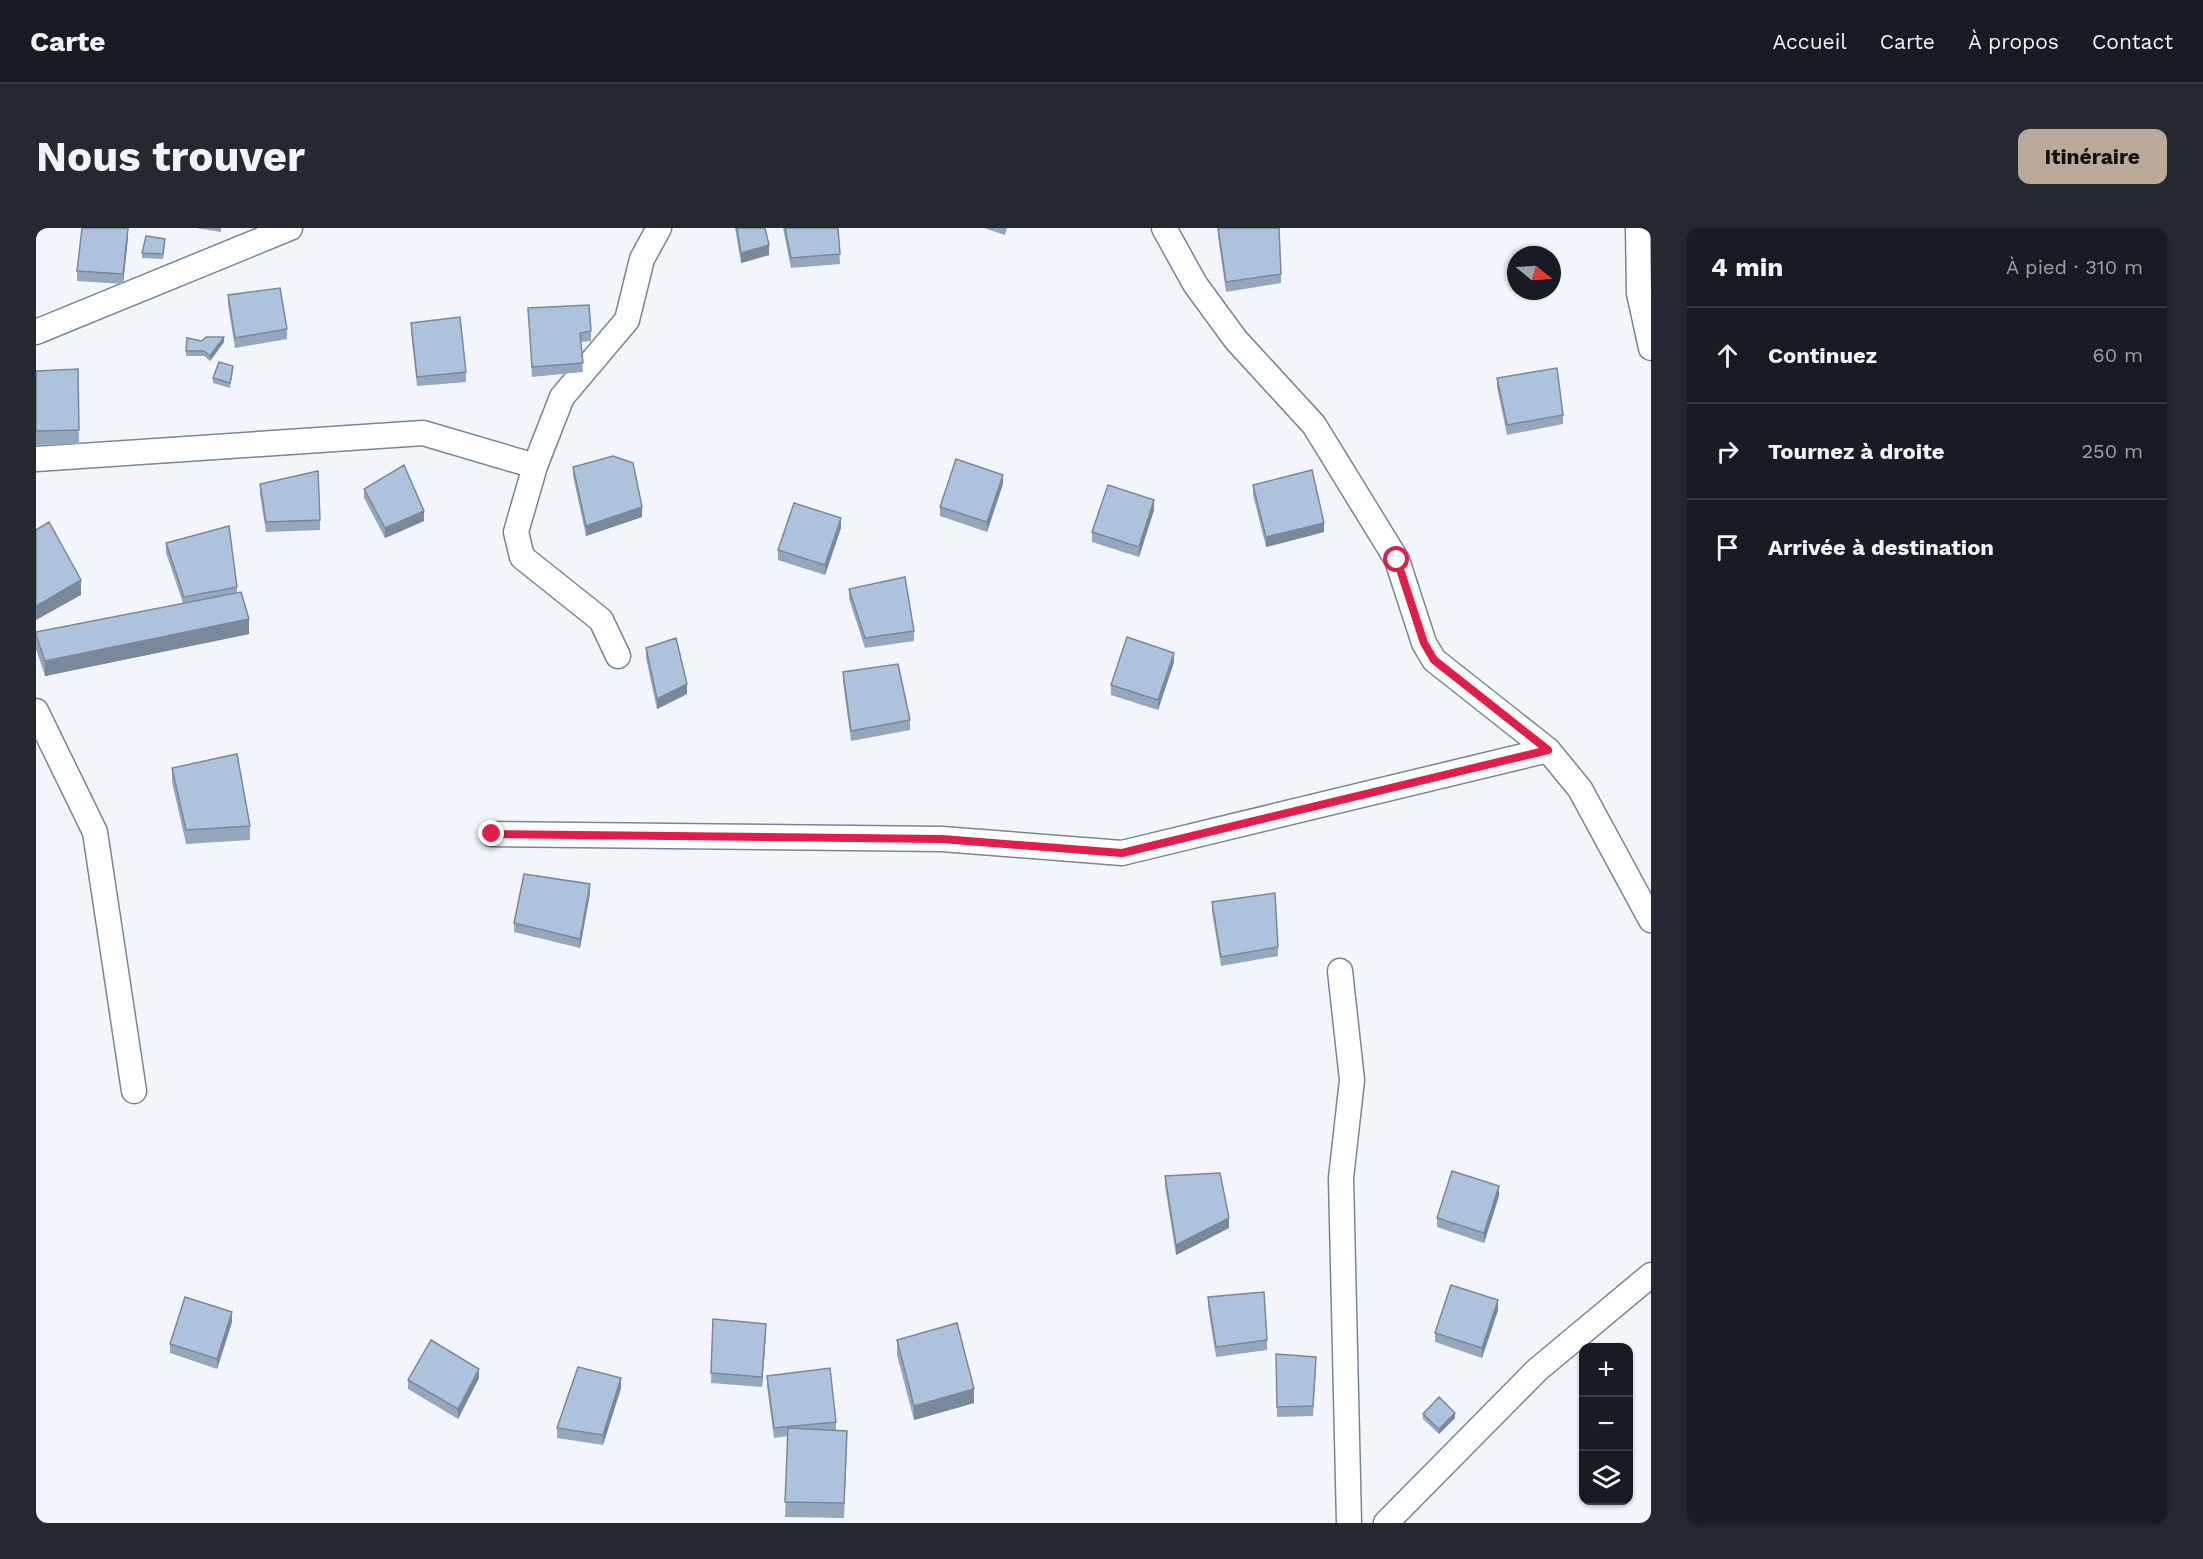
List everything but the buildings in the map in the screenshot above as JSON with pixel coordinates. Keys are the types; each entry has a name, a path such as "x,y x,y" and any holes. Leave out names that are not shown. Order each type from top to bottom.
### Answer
{"street":[{"path":"36,332 290,228"},
{"path":"618,656 601,620 522,557 516,532 535,466 562,397 627,320 642,259 659,228"},
{"path":"1164,228 1195,284 1236,340 1314,426 1397,560 1424,643 1434,660 1548,750 1580,789 1651,920"},
{"path":"1638,228 1639,293 1651,348"},
{"path":"36,459 423,433 535,466"},
{"path":"36,711 95,832 134,1091"},
{"path":"492,834 942,839 1122,853 1548,750"},
{"path":"1340,971 1352,1080 1341,1178 1349,1523"},
{"path":"1386,1523 1537,1370 1651,1275"}],"route":[{"path":"492,834 942,839 1122,853 1548,750 1434,660 1424,643 1397,560"}]}
